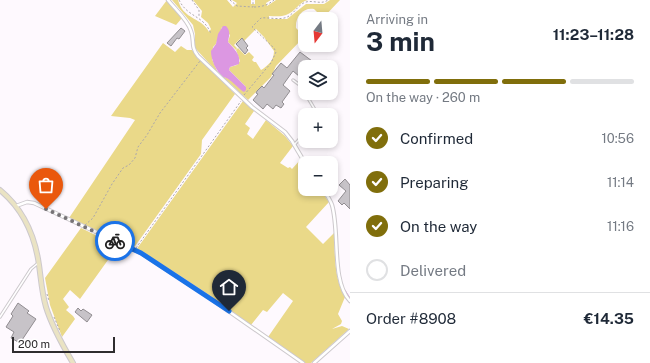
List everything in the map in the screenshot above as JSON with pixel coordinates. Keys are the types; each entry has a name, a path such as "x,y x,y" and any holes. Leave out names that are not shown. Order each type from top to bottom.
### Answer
{"street":[{"path":"168,0 186,21 192,32 193,50 242,98 285,132 301,156"},
{"path":"0,190 16,206 26,221 35,243 46,307 52,324 73,363"},
{"path":"327,196 332,205 335,224 341,286 350,301"},
{"path":"16,206 27,202 34,203 141,253 204,294 303,363"},
{"path":"314,363 350,331"}],"lane":[{"path":"293,80 300,86 314,108"},
{"path":"294,144 298,140"},
{"path":"0,317 31,269 39,264"}],"path":[{"path":"180,0 185,9 199,18 208,27 211,34"},
{"path":"192,0 200,12 199,18"},
{"path":"230,0 237,6 253,7 268,5 274,0"},
{"path":"253,0 253,7"},
{"path":"134,250 242,98 271,64 276,52 270,44 252,27 261,18 285,18 306,2 321,2 328,0"},
{"path":"84,227 93,218 112,184 123,168 135,158 138,147 160,113 201,59"}],"shaded area":[{"path":"167,0 182,18 176,25 155,16"},
{"path":"172,0 178,0 181,8 188,15 200,22 209,32 211,29 208,23 201,17 202,11 193,0 227,0 233,7 237,3 232,0 251,0 251,4 255,4 255,0 271,0 266,3 267,6 276,0 308,0 286,15 269,16 269,19 287,19 306,4 324,4 330,0 340,0 329,12 317,12 314,9 310,9 298,12 296,28 298,30 298,43 276,66 271,77 248,100 223,77 246,87 229,70 230,67 237,65 240,61 236,50 228,42 230,35 222,27 216,44 213,47 212,59 218,73 195,48 195,34 193,25","holes":["256,29 274,51 270,62 261,70 256,62 252,60 254,57 249,52 245,55 238,48 236,50 237,48 234,45 240,39 243,42"]},
{"path":"223,26 226,26 229,30 228,42 239,57 239,64 230,67 229,70 246,87 244,92 231,81 220,75 213,62 211,51 216,44 218,34"},
{"path":"163,43 175,52 181,46 187,50 192,50 235,94 202,140 201,154 133,249 69,218 135,120 111,116"},
{"path":"243,101 254,111 245,124 250,128 247,134 253,139 266,120 285,136 293,146 280,163 292,169 298,162 298,196 325,196 329,202 306,227 323,244 334,233 337,274 341,290 345,297 338,314 342,321 341,324 332,329 342,326 349,329 311,363 305,363 268,337 293,301 283,293 267,312 263,310 251,325 136,250"},
{"path":"81,228 118,246 80,299 70,290 63,299 69,307 66,310 75,319 62,337 50,305 45,278"}],"building":[{"path":"181,28 185,31 171,46 167,43"},
{"path":"242,38 248,46 246,48 248,50 245,54 236,44"},
{"path":"300,52 311,60 298,60 298,75 293,71 283,85 290,91 282,102 284,104 281,108 276,105 273,109 267,104 263,109 253,100 258,94 256,93 257,91 262,86 264,88 274,75 272,74 281,63 287,68"},
{"path":"345,179 350,185 350,209 344,203 342,205 338,201 346,191 339,185"},
{"path":"18,303 29,311 27,313 36,319 20,343 11,338 14,332 6,327 13,316 11,314"},
{"path":"78,308 81,311 83,309 92,315 87,322 75,312"}],"waterway":[{"path":"341,278 342,284"},
{"path":"345,290 350,298"},
{"path":"316,363 350,333"}],"way so far":[{"path":"46,209 115,241"}],"route":[{"path":"115,241 141,253 229,311"}]}
